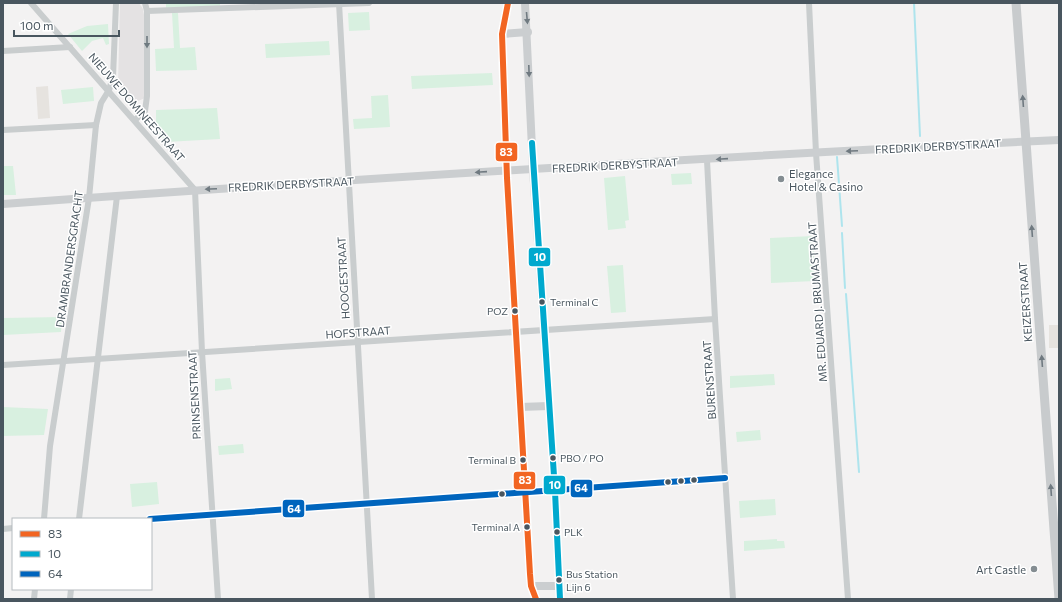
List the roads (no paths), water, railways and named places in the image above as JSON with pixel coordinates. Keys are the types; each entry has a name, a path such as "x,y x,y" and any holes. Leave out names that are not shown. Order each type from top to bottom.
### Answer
{"main road":[{"name":"KEIZERSTRAAT","path":"1016,3 1059,599"}],"street":[{"name":"NIEUWE DOMINEESTRAAT","path":"30,3 109,90 195,190"},
{"name":"DRAMBRANDERSGRACHT","path":"44,518 50,446 88,198 96,124 101,103 109,90 114,65 116,3"},
{"path":"135,120 145,111 147,96 147,11 145,3"},
{"path":"147,11 370,3"},
{"path":"508,3 502,34 507,170 524,493 531,586 536,599"},
{"path":"525,3 528,32 533,169 555,491 560,599"},
{"name":"MR. EDUARD J. BRUMASTRAAT","path":"809,3 816,153 848,599"},
{"name":"HOOGESTRAAT","path":"339,4 347,181 372,599"},
{"path":"502,34 528,32"},
{"path":"3,51 70,47"},
{"path":"3,130 96,124"},
{"name":"FREDRIK DERBYSTRAAT","path":"3,204 507,170 1059,140"},
{"name":"BURENSTRAAT","path":"707,160 714,319 733,599"},
{"name":"PRINSENSTRAAT","path":"195,190 202,352 218,599"},
{"path":"79,518 117,196"},
{"name":"HOFSTRAAT","path":"3,365 714,319"},
{"path":"520,407 549,406"},
{"path":"152,519 725,478"},
{"path":"531,586 559,586"}],"waterway":[{"path":"914,3 920,136"},
{"path":"837,157 842,226"},
{"path":"842,233 845,288"},
{"path":"846,294 859,472"}],"place":[{"name":"Elegance Hotel & Casino","path":"781,179"},
{"name":"Terminal C","path":"542,302"},
{"name":"POZ","path":"515,311"},
{"name":"PBO / PO","path":"553,458"},
{"name":"Terminal B","path":"523,460"},
{"name":"Terminal A","path":"527,527"},
{"name":"PLK","path":"557,532"},
{"name":"Art Castle","path":"1034,569"},
{"name":"Bus Station Lijn 6","path":"559,580"}]}
